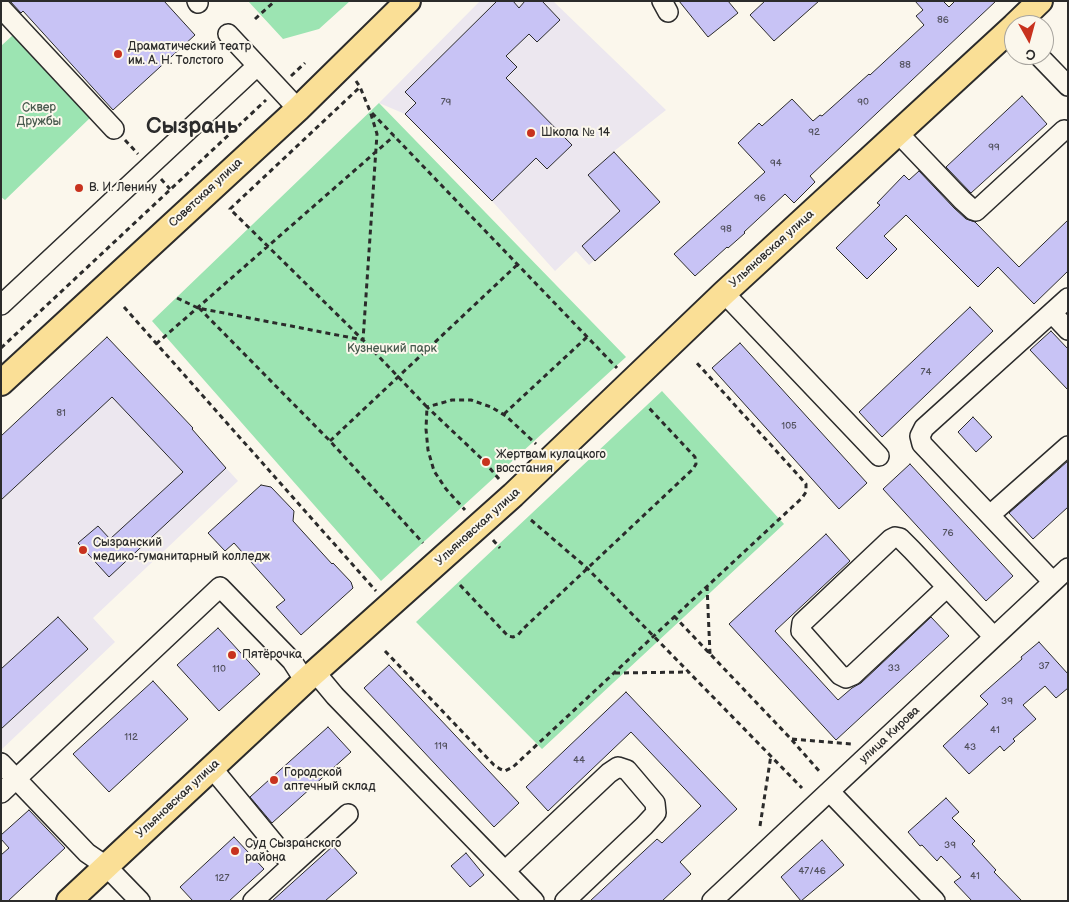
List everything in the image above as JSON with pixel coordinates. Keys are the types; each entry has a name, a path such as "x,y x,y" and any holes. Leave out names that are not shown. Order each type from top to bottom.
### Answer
{"main road":[{"name":"Советская улица","path":"1,383 298,109 408,1"},
{"name":"Ульяновская улица","path":"1026,15 1040,1"},
{"name":"Ульяновская улица","path":"69,901 310,677 513,495 724,293 1004,36"}],"street":[{"path":"1,8 114,129"},
{"path":"228,34 298,109"},
{"path":"1048,65 1068,86"},
{"path":"1,304 257,66"},
{"path":"899,134 962,200 973,210 976,210 1064,130"},
{"path":"724,293 879,456"},
{"path":"1053,582 922,444 920,436 924,428 1068,298"},
{"path":"1052,313 1068,330"},
{"path":"990,515 1068,446"},
{"path":"946,588 853,675 846,678 840,675 800,631 802,623 891,538 895,537 900,538 994,637"},
{"name":"улица Кирова","path":"712,901 1068,568"},
{"path":"1,793 220,587 292,661 334,696 534,901"},
{"path":"1,763 86,853 106,866 140,901"},
{"path":"505,871 609,773 618,767 626,770 655,803 656,813 652,819 565,901"},
{"path":"212,768 292,865"},
{"path":"830,792 935,901"},
{"path":"253,901 348,814"}],"path":[{"path":"255,19 275,1"},
{"path":"1,348 305,63"},
{"path":"343,64 360,86 378,134 363,340"},
{"path":"360,86 230,209 363,340 427,407 482,459 499,479"},
{"path":"370,111 618,369"},
{"path":"156,344 394,136"},
{"path":"330,441 518,264"},
{"path":"177,298 198,308 363,340"},
{"path":"124,307 376,592"},
{"path":"198,308 330,441 423,543"},
{"path":"504,414 587,337"},
{"path":"385,650 494,765 500,770 506,771 614,673 802,498 806,492 806,484 696,362"},
{"path":"427,407 452,400 471,400 504,414 537,444"},
{"path":"427,407 426,429 428,450 434,471 446,489 500,548"},
{"path":"460,585 501,630 508,636 518,635 696,464 695,457 649,408"},
{"path":"530,520 587,568 802,788"},
{"path":"707,586 710,654"},
{"path":"674,616 820,772"},
{"path":"614,673 689,672"},
{"path":"791,739 851,744"},
{"path":"760,826 771,755"}],"shaded area":[{"name":"Школа № 14","path":"480,1 553,1 666,110 613,152 660,202 589,265 576,251 555,271 492,201 405,114 379,103"},
{"name":"Сызранский медико-гуманитарный колледж","path":"107,337 238,481 93,618 115,642 1,750 1,436"}],"green space":[{"path":"248,1 350,1 319,29 283,39"},
{"name":"Сквер Дружбы","path":"13,35 92,116 5,200 1,197 1,46"},
{"name":"Кузнецкий парк","path":"379,103 626,357 381,581 152,321"},
{"path":"662,391 784,524 542,749 416,622"}],"building":[{"name":"Драматический театр им. А. Н. Толстого","path":"10,1 164,1 195,35 113,110 23,11 21,13"},
{"path":"497,1 513,1 519,8 525,1 542,1 560,20 537,42 529,34 506,56 517,67 506,78 572,145 547,169 536,158 492,201 405,114 416,103 405,92"},
{"path":"679,1 728,1 738,13 708,37"},
{"path":"765,1 819,1 774,41 750,15"},
{"path":"915,1 943,1 949,7 955,1 996,1 810,176 815,182 794,203 785,194 745,233 695,276 674,254 765,172 738,143 759,123 762,126 792,99 813,121 820,115 822,116 924,25 916,16 923,10"},
{"path":"1022,96 1047,124 971,193 946,167"},
{"path":"614,152 660,202 595,261 582,246 620,211 588,175"},
{"path":"919,171 954,208 966,219 975,222 1019,267 1068,220 1068,271 1034,304 998,267 978,287 906,215 884,236 897,249 867,279 836,248 880,205 877,203 904,175 909,180"},
{"path":"970,307 993,331 882,437 859,412"},
{"path":"1051,331 1068,349 1068,390 1030,350"},
{"path":"107,337 193,428 226,468 109,577 78,543 98,526 110,539 183,472 112,397 1,500 1,436"},
{"path":"740,343 867,483 839,509 712,368"},
{"path":"973,417 992,437 976,452 958,432"},
{"path":"1068,461 1068,507 1033,539 1009,513"},
{"path":"910,464 1013,576 986,601 883,489"},
{"path":"261,485 271,487 294,511 293,521 351,582 353,588 301,635 276,607 285,600 234,543 225,551 208,533"},
{"path":"826,534 850,561 775,631 838,700 861,683 931,617 949,636 836,740 729,624"},
{"path":"58,617 88,649 1,729 1,669"},
{"path":"218,628 260,674 219,711 177,665"},
{"path":"1039,642 1068,674 1068,688 1056,698 1045,686 1023,705 1036,719 1013,739 1015,741 1004,751 1000,746 969,774 943,746 988,704 980,696"},
{"path":"389,665 519,803 494,827 364,688"},
{"path":"153,681 188,719 109,792 73,754"},
{"path":"626,692 737,809 680,862 691,874 662,901 590,901 657,839 662,843 701,806 631,732 548,811 526,787"},
{"path":"328,727 351,752 272,823 250,797"},
{"path":"946,798 959,812 952,818 975,841 972,844 996,870 994,872 1022,901 972,901 954,882 961,877 941,856 937,861 908,832"},
{"path":"29,810 65,848 8,901 1,901 1,855 9,848 1,839 1,835"},
{"path":"234,837 264,869 229,901 193,901 180,887"},
{"path":"822,840 844,865 801,901 781,877"},
{"path":"333,846 357,873 325,901 272,901"},
{"path":"466,853 484,875 470,887 451,866"}],"place":[{"name":"Драматический театр им. А. Н. Толстого","path":"118,54"},
{"name":"Школа № 14","path":"531,133"},
{"name":"В. И. Ленину","path":"79,188"},
{"name":"Жертвам кулацкого восстания","path":"486,462"},
{"name":"Сызранский медико-гуманитарный колледж","path":"83,550"},
{"name":"Пятёрочка","path":"232,655"},
{"name":"Городской аптечный склад","path":"274,780"},
{"name":"Суд Сызранского района","path":"235,851"}],"district":[{"name":"Сызрань","path":"192,127"}]}
